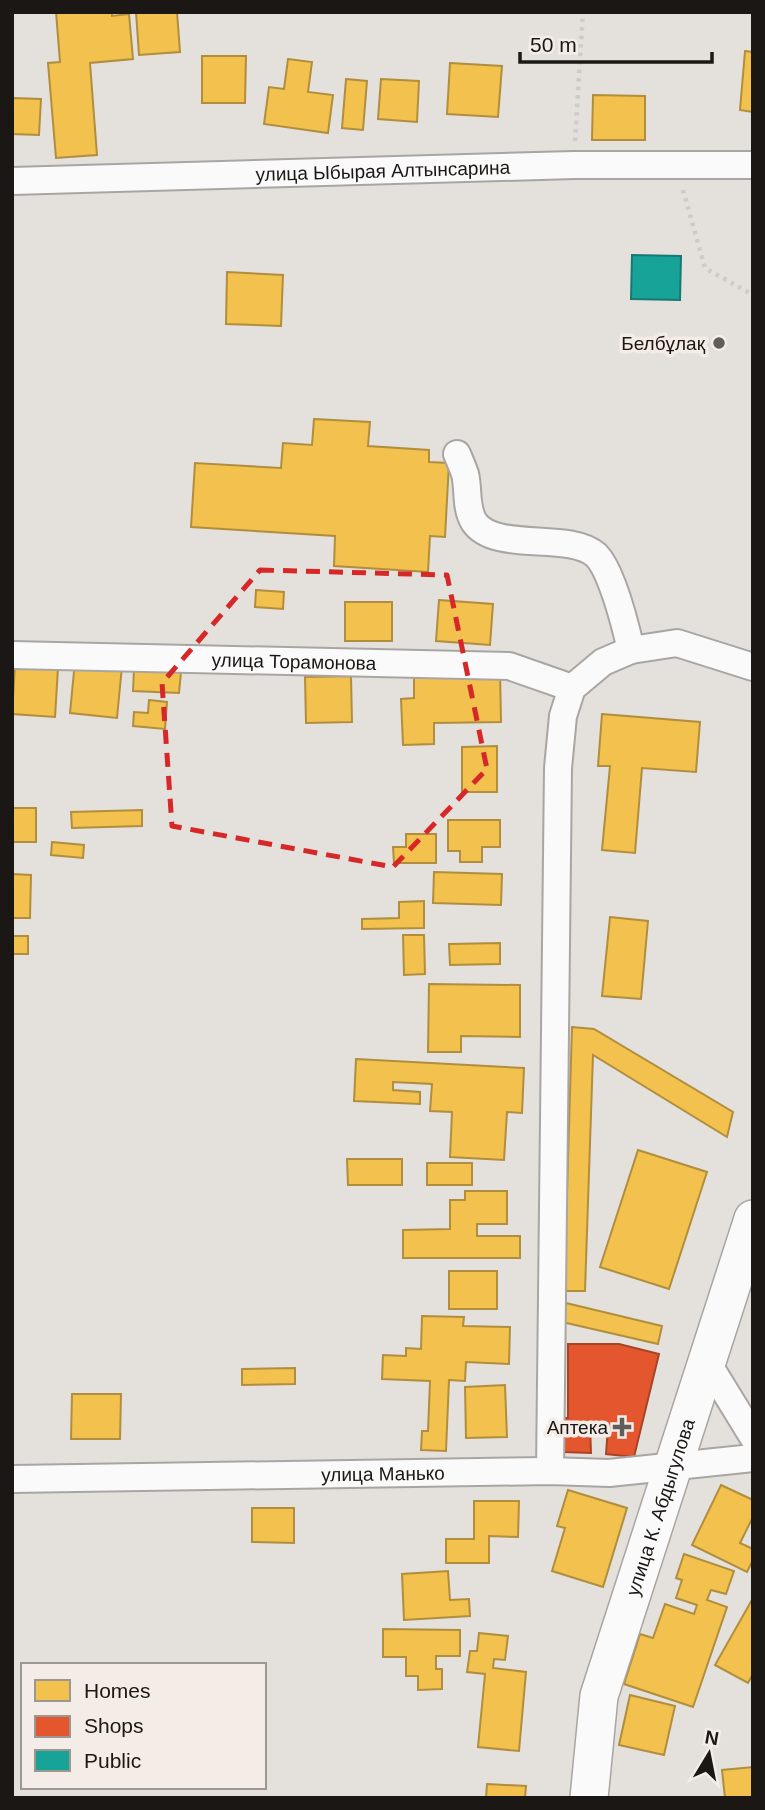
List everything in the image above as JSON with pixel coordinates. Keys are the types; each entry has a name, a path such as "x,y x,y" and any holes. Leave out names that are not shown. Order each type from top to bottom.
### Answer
{"street":[{"name":"улица Ыбырая Алтынсарина","path":"12,181 574,165 753,165"},
{"path":"457,454 465,475 468,504 475,523 488,532 512,540 570,544 596,555 618,601 631,650"},
{"path":"550,1471 558,768 563,716 572,688 603,662 631,650 677,643 753,667"},
{"name":"улица Торамонова","path":"12,654 509,667 572,688"},
{"name":"улица К. Абдыгулова","path":"589,1798 599,1696 753,1219"},
{"path":"707,1362 753,1437"},
{"name":"улица Манько","path":"12,1479 550,1471 609,1473 753,1458"}],"path":[{"path":"574,165 583,12"},
{"path":"683,165 683,195 705,268 753,295"}],"highlighted area":[{"path":"260,570 447,575 487,769 393,867 172,826 162,683"}],"building: Homes":[{"path":"56,12 112,12 112,16 129,14 133,59 90,63 97,155 56,158 48,63 60,62"},
{"path":"136,12 177,12 180,52 139,55"},
{"path":"745,51 753,52 753,112 740,110"},
{"path":"202,56 246,56 245,103 202,103"},
{"path":"288,59 312,62 308,92 333,95 328,133 264,124 269,87 284,89"},
{"path":"450,63 502,66 498,117 447,114"},
{"path":"346,79 367,81 363,130 342,128"},
{"path":"381,79 419,81 417,122 378,119"},
{"path":"593,95 645,96 645,140 592,140"},
{"path":"12,98 41,99 39,135 12,134"},
{"path":"227,272 283,275 281,326 226,324"},
{"path":"314,419 370,422 368,446 429,450 429,462 449,463 445,537 430,536 428,572 334,566 335,536 191,527 195,463 281,468 283,443 312,445"},
{"path":"256,590 284,592 283,609 255,607"},
{"path":"439,600 493,604 490,645 436,641"},
{"path":"345,602 392,602 392,641 345,641"},
{"path":"75,661 122,666 117,718 70,713"},
{"path":"15,665 58,668 55,717 12,714"},
{"path":"134,669 181,672 179,693 133,691"},
{"path":"500,671 501,722 434,723 434,744 403,745 401,699 414,698 414,673"},
{"path":"351,676 352,722 306,723 305,677"},
{"path":"149,700 167,702 165,729 133,726 134,712 148,713"},
{"path":"602,714 700,722 696,772 642,768 635,853 602,850 610,766 598,766"},
{"path":"497,746 497,792 462,792 462,747"},
{"path":"12,808 36,808 36,842 12,842"},
{"path":"142,810 142,826 72,828 71,812"},
{"path":"448,820 500,820 500,847 482,847 482,862 460,862 460,851 448,851"},
{"path":"406,834 436,834 436,863 394,863 393,847 406,847"},
{"path":"52,842 84,845 83,858 51,855"},
{"path":"434,872 502,874 501,905 433,903"},
{"path":"12,874 31,875 30,918 12,918"},
{"path":"424,901 424,928 362,929 362,919 399,918 399,902"},
{"path":"610,917 648,921 641,999 602,996"},
{"path":"403,935 424,935 425,974 404,975"},
{"path":"12,936 28,936 28,954 12,954"},
{"path":"500,943 500,964 450,965 449,944"},
{"path":"429,984 520,985 520,1037 461,1036 461,1052 428,1052"},
{"path":"572,1027 594,1029 733,1112 727,1137 593,1055 585,1291 564,1291"},
{"path":"356,1059 524,1068 522,1113 507,1112 504,1160 450,1157 452,1112 430,1111 432,1084 393,1082 393,1090 420,1092 420,1104 354,1101"},
{"path":"638,1150 707,1172 669,1289 600,1267"},
{"path":"347,1159 402,1159 402,1185 348,1185"},
{"path":"427,1163 472,1163 472,1185 427,1185"},
{"path":"465,1191 507,1191 507,1224 477,1224 477,1236 520,1236 520,1258 403,1258 403,1230 450,1229 450,1200 465,1200"},
{"path":"449,1271 497,1271 497,1309 449,1309"},
{"path":"566,1303 662,1326 658,1344 562,1322"},
{"path":"422,1316 464,1317 463,1326 510,1327 509,1364 466,1362 465,1381 449,1380 446,1451 421,1450 422,1431 428,1431 430,1381 382,1379 383,1355 406,1356 406,1348 421,1349"},
{"path":"295,1368 295,1384 242,1385 242,1369"},
{"path":"505,1385 507,1437 466,1438 465,1387"},
{"path":"72,1394 121,1394 120,1439 71,1439"},
{"path":"721,1485 753,1500 753,1517 740,1543 753,1549 753,1560 747,1572 692,1545"},
{"path":"568,1490 627,1508 603,1587 552,1571 565,1528 557,1526"},
{"path":"474,1501 519,1501 518,1537 489,1536 489,1563 446,1563 446,1539 474,1539"},
{"path":"252,1508 294,1508 294,1543 252,1542"},
{"path":"684,1554 734,1571 726,1594 711,1590 707,1600 727,1607 693,1707 624,1684 640,1634 653,1638 665,1604 694,1614 697,1605 676,1598 682,1580 676,1578"},
{"path":"448,1571 450,1600 469,1599 470,1616 404,1620 402,1574"},
{"path":"753,1598 753,1674 748,1683 715,1665"},
{"path":"383,1629 460,1630 460,1656 436,1656 436,1669 442,1669 442,1689 418,1690 418,1676 406,1676 406,1657 383,1657"},
{"path":"479,1633 508,1636 505,1660 494,1659 493,1668 526,1672 519,1751 478,1747 485,1674 467,1672 470,1651 477,1651"},
{"path":"630,1695 675,1706 664,1755 619,1745"},
{"path":"753,1767 753,1798 725,1798 722,1770"},
{"path":"487,1784 526,1786 525,1798 486,1798"}],"building: Shops":[{"path":"568,1344 619,1344 659,1354 634,1457 606,1454 608,1427 590,1426 591,1453 563,1452 562,1418 568,1418"}],"building: Public":[{"path":"632,255 681,256 680,300 631,299"}],"place":[{"name":"Белбұлақ","path":"719,343"},
{"name":"Аптека","path":"622,1427"}]}
